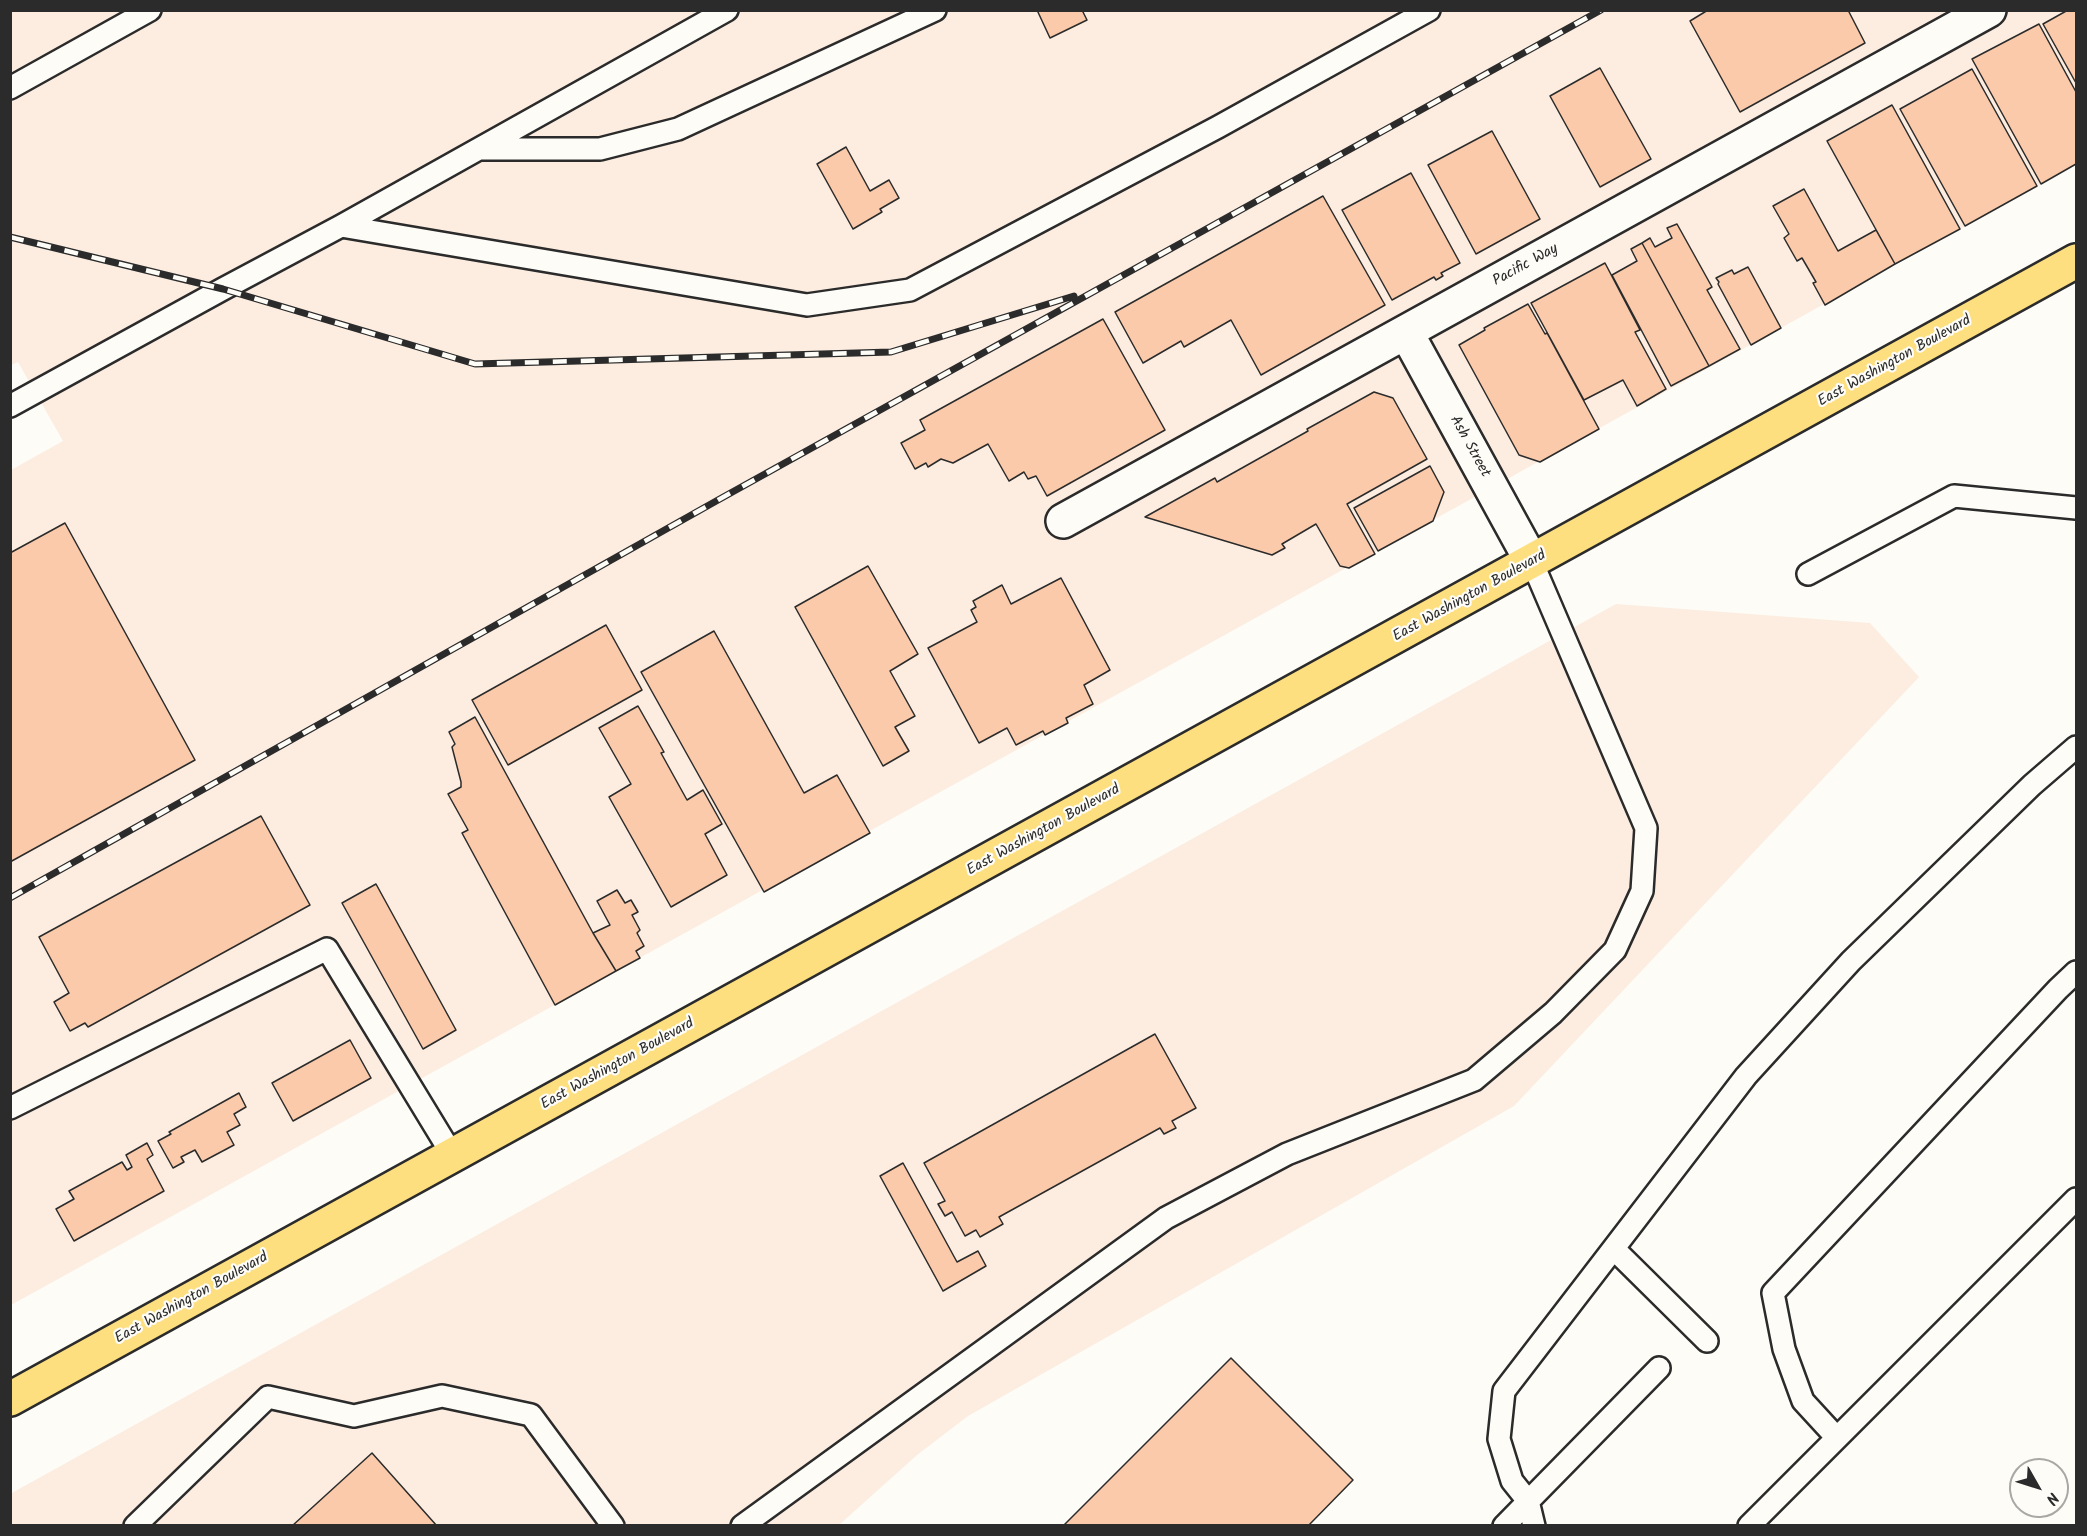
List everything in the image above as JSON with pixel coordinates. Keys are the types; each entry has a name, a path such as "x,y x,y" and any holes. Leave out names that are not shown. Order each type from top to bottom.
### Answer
{"main road":[{"name":"East Washington Boulevard","path":"10,1399 2076,261"}],"street":[{"name":"Pacific Way","path":"1063,521 1989,10"},
{"name":"Ash Street","path":"1406,332 1532,562"}],"lane":[{"path":"10,88 150,10"},
{"path":"10,406 728,10"},
{"path":"478,149 600,149 678,129 935,10"},
{"path":"340,226 807,305 910,290 1218,127 1429,10"},
{"path":"1808,574 1954,496 2076,508"},
{"path":"742,1526 1166,1218 1287,1154 1474,1080 1553,1013 1615,950 1642,891 1646,828 1532,562"},
{"path":"1534,1526 1528,1501 1512,1481 1499,1439 1504,1391 1746,1076 1851,961 2032,785 2076,747"},
{"path":"10,1108 327,949 453,1156"},
{"path":"1837,1438 1803,1401 1784,1349 1773,1293 2076,972"},
{"path":"1749,1526 2076,1199"},
{"path":"1614,1249 1707,1341"},
{"path":"1504,1526 1659,1368"},
{"path":"135,1526 268,1397 354,1416 442,1396 531,1415 613,1526"}],"shaded area":[{"path":"11,11 2076,11 2076,165 11,1305 11,470 63,441 18,362 11,365"},
{"path":"1616,604 1870,623 1919,677 1514,1106 968,1416 917,1455 839,1525 11,1526 10,1494"}],"building":[{"path":"1037,10 1082,10 1087,20 1050,38"},
{"path":"1708,10 1848,10 1865,43 1740,112 1690,21"},
{"path":"2068,10 2076,10 2076,83 2043,24"},
{"path":"2039,24 2076,92 2076,164 2041,184 1972,59"},
{"path":"1600,68 1651,159 1600,187 1550,96"},
{"path":"1972,69 2037,186 1965,226 1900,109"},
{"path":"1892,105 1960,229 1895,264 1827,141"},
{"path":"1492,131 1540,219 1476,254 1428,165"},
{"path":"846,147 870,191 889,180 899,198 880,209 882,212 853,229 817,164"},
{"path":"1411,173 1460,263 1441,273 1443,276 1436,280 1434,277 1392,300 1342,210"},
{"path":"1804,189 1838,251 1876,230 1895,264 1825,305 1813,283 1816,282 1802,258 1797,261 1784,238 1789,234 1773,206"},
{"path":"1323,196 1385,305 1261,375 1231,320 1184,347 1181,341 1143,363 1115,312"},
{"path":"1677,224 1712,287 1707,290 1740,349 1709,366 1642,243 1650,238 1655,247 1672,238 1667,228"},
{"path":"1642,243 1709,366 1671,386 1612,275 1637,261 1631,249"},
{"path":"1605,263 1640,330 1635,332 1666,389 1637,406 1623,380 1584,400 1531,303"},
{"path":"1748,267 1781,328 1751,345 1716,278 1732,270 1734,274"},
{"path":"1528,304 1545,334 1547,333 1599,429 1540,462 1519,455 1459,345 1485,330 1484,328"},
{"path":"1103,319 1165,430 1047,496 1036,476 1028,479 1024,472 1009,481 988,444 953,463 941,459 928,467 926,463 915,469 901,443 925,430 920,420"},
{"path":"1374,392 1393,398 1427,459 1347,504 1375,554 1349,568 1340,566 1316,524 1282,544 1285,548 1272,555 1145,517 1215,478 1217,482"},
{"path":"1430,466 1444,492 1433,521 1378,551 1354,508"},
{"path":"65,523 195,760 10,862 10,553"},
{"path":"868,566 918,654 890,671 915,716 895,727 909,751 883,766 795,607"},
{"path":"1061,578 1110,670 1084,685 1093,704 1066,718 1068,723 1045,735 1043,731 1016,745 1007,728 979,743 928,648 977,622 971,610 976,607 973,601 1002,585 1011,604"},
{"path":"606,625 642,690 508,765 472,700"},
{"path":"714,631 804,793 837,775 870,833 764,892 641,672"},
{"path":"638,706 687,800 703,790 722,824 705,834 727,875 671,907 609,797 631,784 599,728"},
{"path":"475,717 616,971 555,1005 462,833 468,830 448,794 461,787 452,747 455,744 449,732"},
{"path":"261,816 310,905 88,1027 85,1023 70,1031 54,1002 69,993 39,937"},
{"path":"376,884 456,1030 423,1049 342,903"},
{"path":"617,890 625,903 631,900 638,912 632,915 640,930 637,933 644,946 636,951 640,958 616,971 593,933 610,925 597,901"},
{"path":"1155,1034 1196,1108 1172,1121 1176,1128 1164,1134 1160,1128 999,1217 1003,1224 980,1237 976,1230 965,1236 952,1212 945,1216 938,1204 945,1201 924,1163"},
{"path":"350,1040 371,1078 293,1121 272,1083"},
{"path":"239,1093 246,1107 234,1114 240,1125 227,1132 234,1145 202,1162 195,1150 181,1157 184,1162 173,1168 158,1141 171,1134 169,1132"},
{"path":"147,1143 153,1155 147,1159 164,1191 74,1241 56,1209 74,1199 69,1191 122,1162 127,1170 132,1167 126,1155"},
{"path":"903,1163 957,1262 978,1251 986,1266 943,1291 880,1176"},
{"path":"1231,1358 1353,1480 1308,1526 1063,1526"},
{"path":"372,1453 437,1526 292,1526"}],"railway":[{"path":"10,898 718,500 1601,10"},
{"path":"10,237 223,289 475,364 891,352 1074,296"}]}
